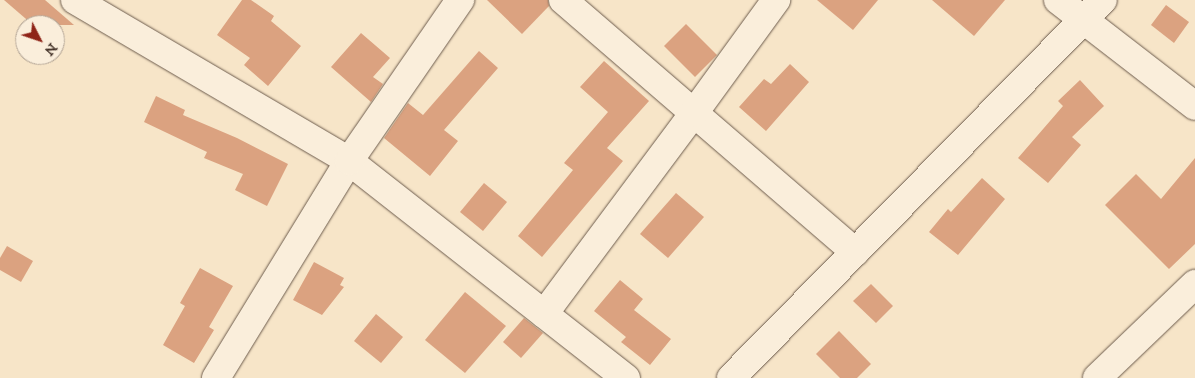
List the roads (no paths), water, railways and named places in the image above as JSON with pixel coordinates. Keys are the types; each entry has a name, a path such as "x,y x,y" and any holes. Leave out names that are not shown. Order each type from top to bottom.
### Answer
{"street":[{"path":"75,0 349,160 626,378"},
{"path":"216,378 349,160 460,0"},
{"path":"563,0 855,252"},
{"path":"544,314 776,0"},
{"path":"1058,0 1195,106"},
{"path":"731,378 1103,0"},
{"path":"1097,378 1195,284"}]}
